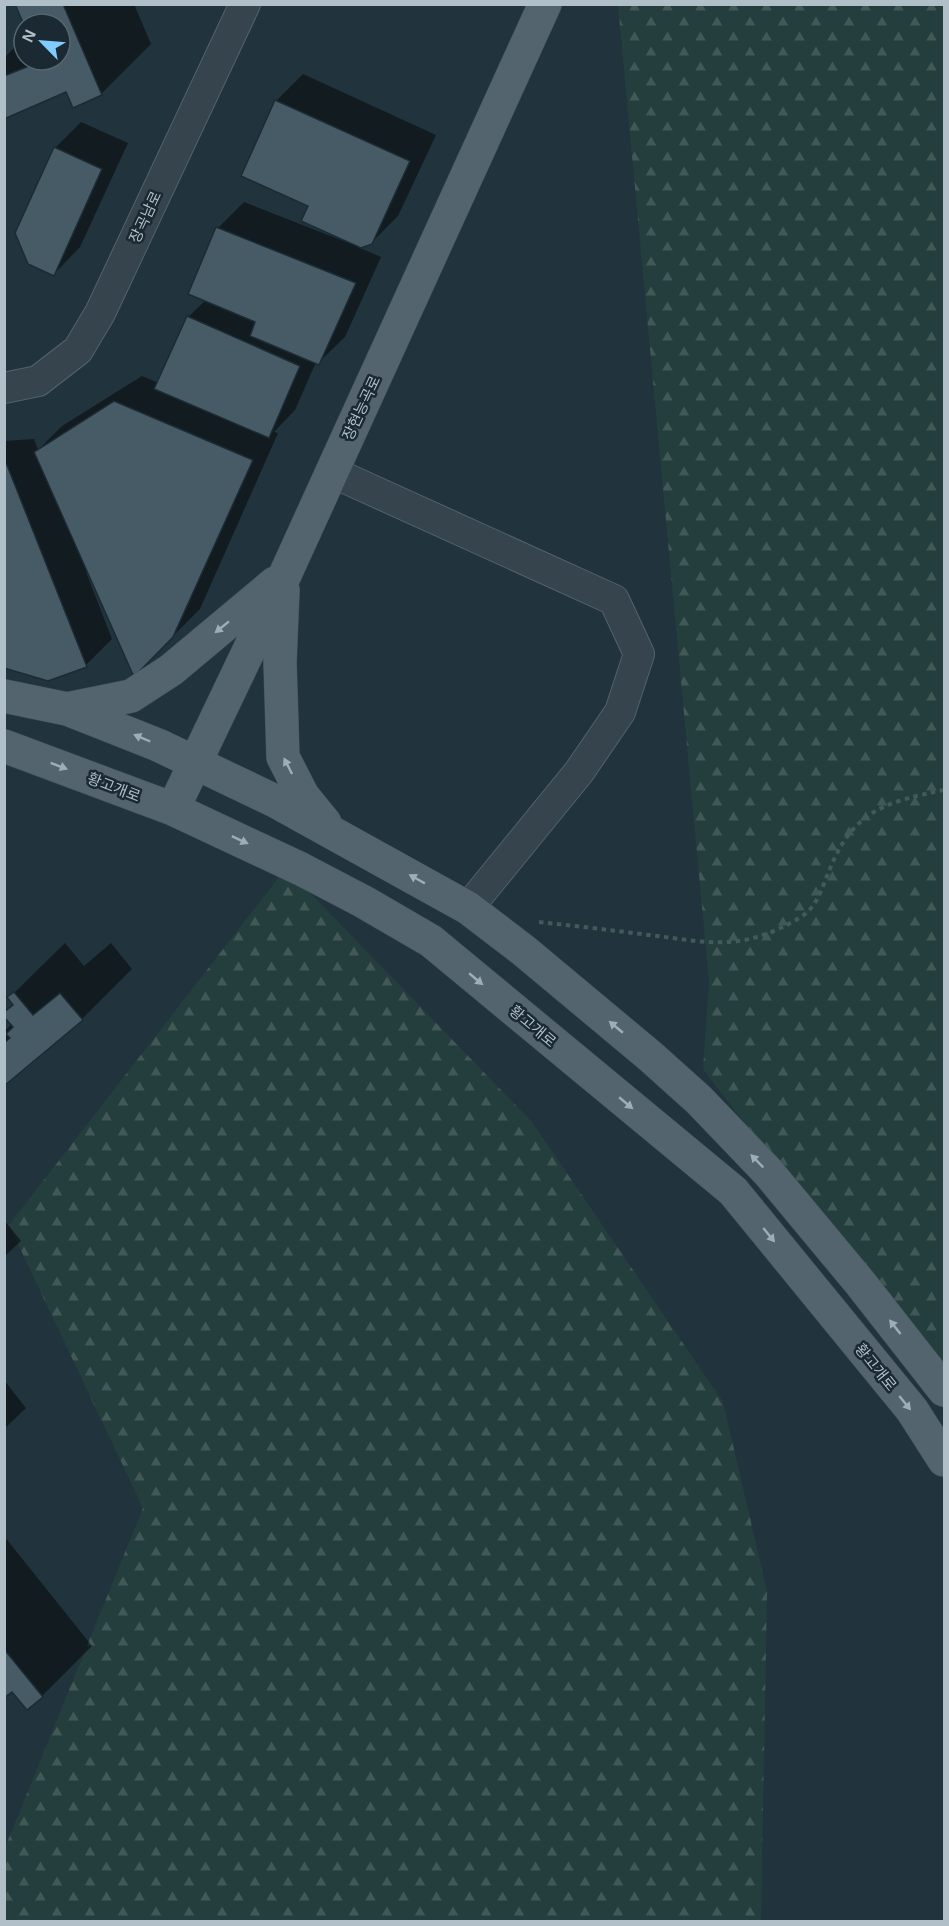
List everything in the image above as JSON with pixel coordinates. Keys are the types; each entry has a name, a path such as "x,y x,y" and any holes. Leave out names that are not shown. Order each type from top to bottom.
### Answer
{"main road":[{"name":"장현능곡로","path":"173,809 284,577 545,4"},
{"path":"67,709 131,696 171,669 284,577"},
{"path":"284,577 280,662 283,757 303,796 332,832"},
{"path":"4,696 67,709 195,762 275,801 468,908 532,957 699,1100 768,1172 945,1390"},
{"name":"황고개로","path":"4,746 173,809 301,869 431,941 733,1191 912,1410 945,1461"}],"street":[{"name":"장곡남로","path":"4,387 38,381 78,351 100,313 245,4"},
{"path":"332,472 614,600 639,654 620,712 579,772 468,908"}],"path":[{"path":"533,921 704,942 741,941 781,927 807,913 818,899 834,858 843,842 868,815 889,803 945,790"}],"green space":[{"path":"618,5 944,5 944,1382 703,1069 709,982"},
{"path":"286,868 532,1122 723,1402 767,1591 761,1921 5,1921 4,1850 143,1508 9,1225"}],"building":[{"path":"15,4 63,4 66,12 18,12"},
{"path":"72,25 102,95 73,108 66,92 4,119 4,76 14,72 72,72"},
{"path":"275,100 410,161 372,244 361,248 301,221 308,206 241,176"},
{"path":"54,147 102,169 54,276 28,264 15,233"},
{"path":"216,227 356,283 319,365 250,336 255,322 188,294"},
{"path":"187,316 300,366 269,438 154,389"},
{"path":"114,401 253,460 173,637 134,677 34,452"},
{"path":"4,465 7,465 87,667 48,681 4,668"},
{"path":"14,992 33,1015 60,993 83,1020 4,1086 4,1043 10,1038 6,1034 13,1027 4,1017 4,1012 13,1005 7,997"},
{"path":"4,1649 43,1697 27,1710 12,1692 4,1698"}]}
